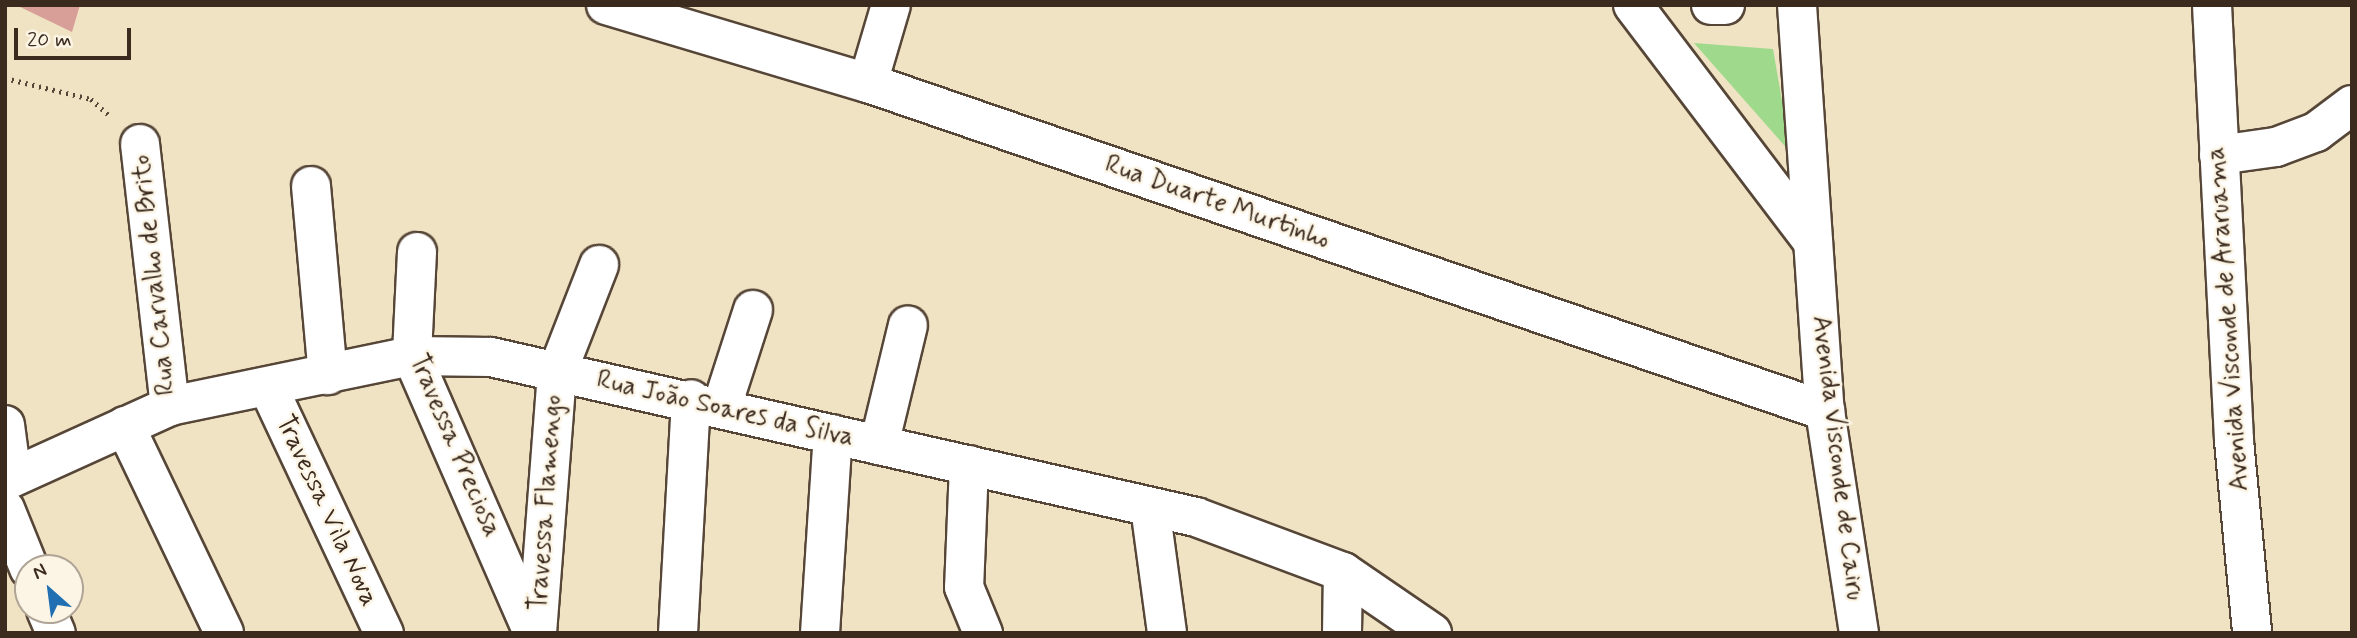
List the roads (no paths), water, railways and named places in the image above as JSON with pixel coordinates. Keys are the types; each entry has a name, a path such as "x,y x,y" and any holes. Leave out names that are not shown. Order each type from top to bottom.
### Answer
{"street":[{"name":"Rua Duarte Murtinho","path":"606,5 868,83 1825,411"},
{"path":"868,83 891,5"},
{"path":"1633,5 1812,242"},
{"path":"1661,5 1671,5"},
{"path":"1711,5 1725,5"},
{"name":"Avenida Visconde de Cairu","path":"1797,5 1825,411 1859,633"},
{"name":"Avenida Visconde de Araruama","path":"2211,5 2252,633"},
{"path":"2219,155 2276,147 2316,132 2352,105"},
{"name":"Rua Carvalho de Brito","path":"140,144 170,406"},
{"path":"311,186 328,375"},
{"name":"Travessa Preciosa","path":"417,252 412,356 535,633"},
{"name":"Travessa Flamengo","path":"535,633 557,373 599,265"},
{"path":"678,633 706,403 753,310"},
{"path":"879,444 908,325"},
{"name":"Rua João Soares da Silva","path":"7,489 125,426 170,406 269,389 412,356 491,357 706,403 1150,506 1274,543 1343,572 1432,633"},
{"name":"Travessa Vila Nova","path":"269,389 384,633"},
{"path":"5,425 7,489 25,554"},
{"path":"125,426 224,633"},
{"path":"820,633 833,434"},
{"path":"969,465 964,587 983,633"},
{"path":"1150,506 1167,633"},
{"path":"1342,633 1343,572"}]}
